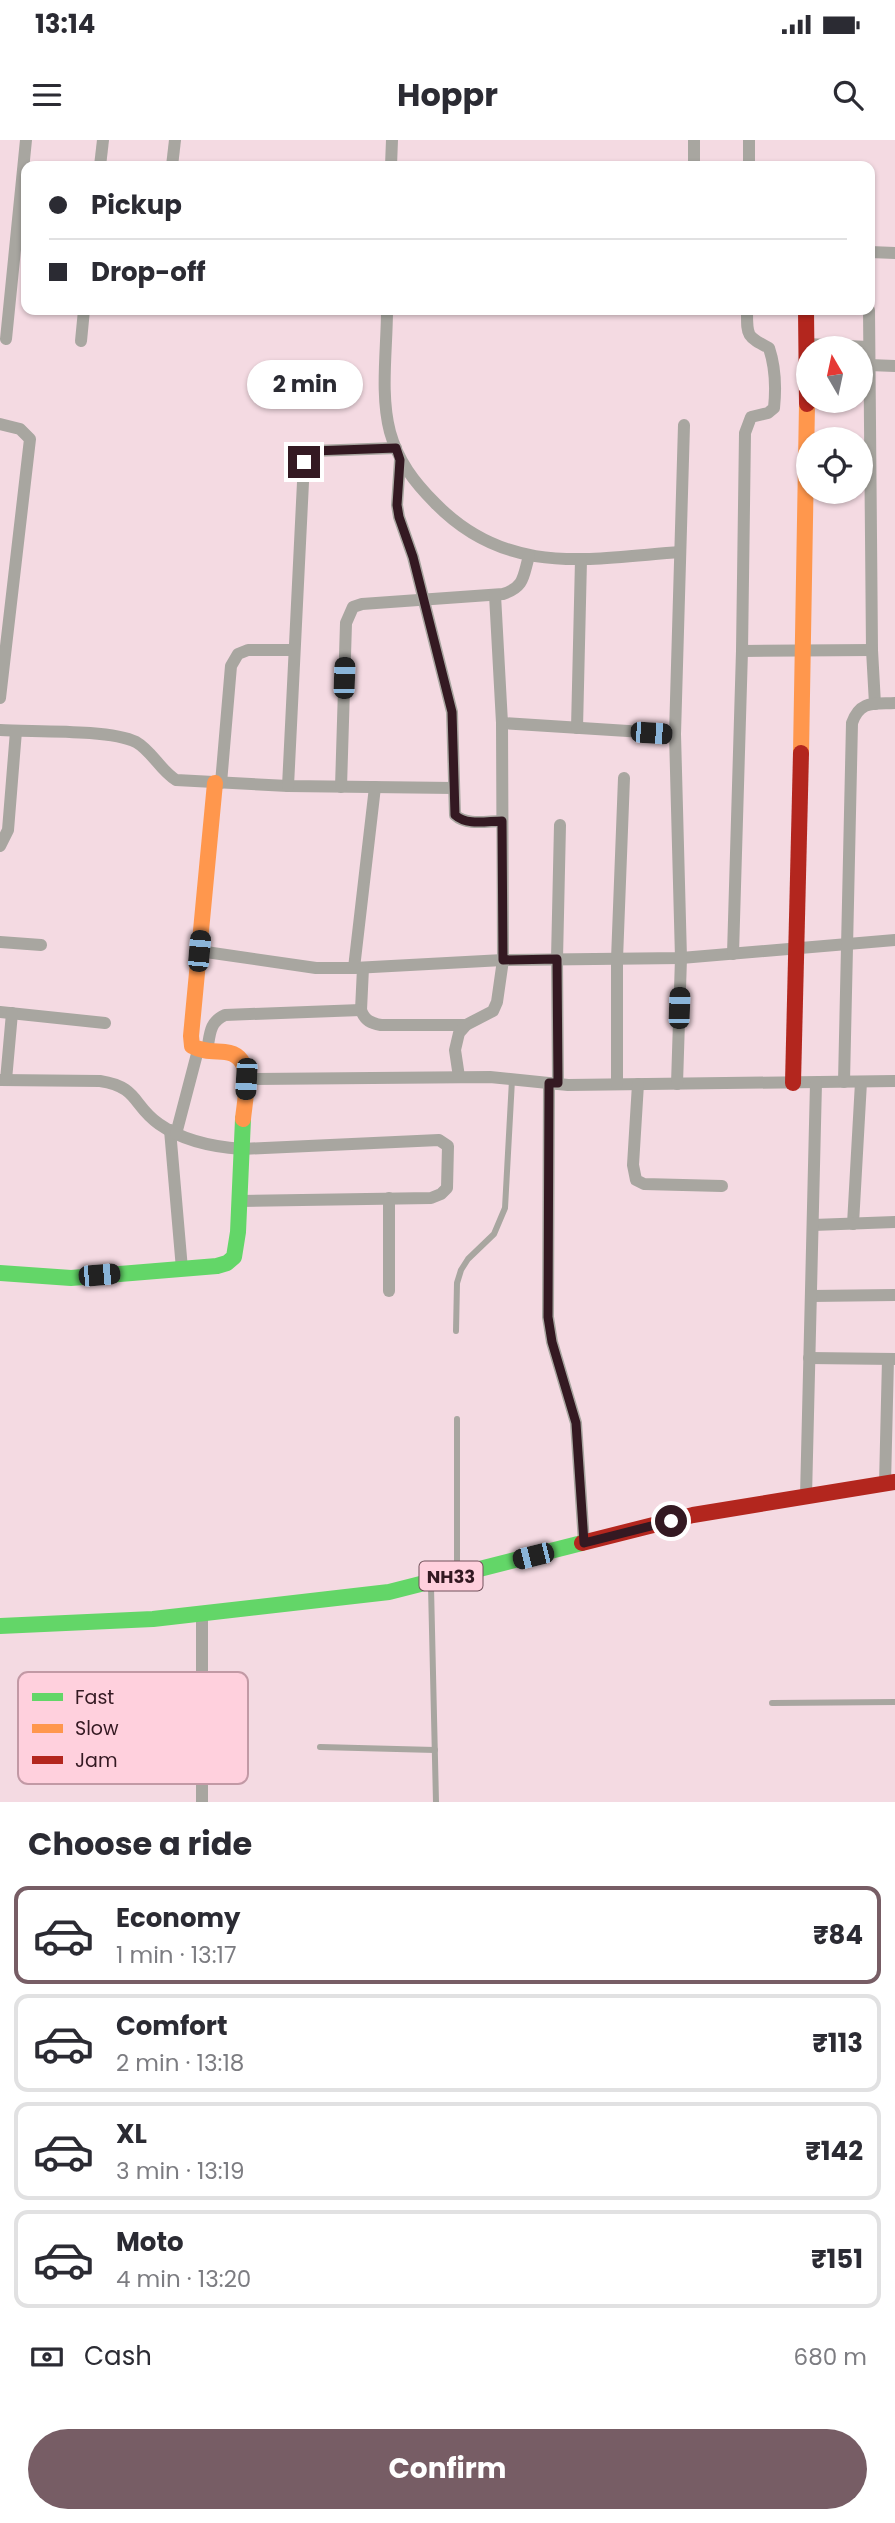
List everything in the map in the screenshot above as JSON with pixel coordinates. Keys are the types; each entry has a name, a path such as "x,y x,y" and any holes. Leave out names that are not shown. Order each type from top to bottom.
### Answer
{"main road":[{"path":"806,315 807,336"},
{"path":"793,1083 794,947 806,651 807,413"},
{"path":"0,1273 71,1278 217,1266 234,1257 246,1067 236,1053 203,1051 192,1046 191,1035 218,783"},
{"name":"NH33","path":"0,1626 153,1619 389,1592 693,1515 890,1483"}],"street":[{"path":"24,161 26,140"},
{"path":"101,161 103,140"},
{"path":"173,161 175,140"},
{"path":"391,161 392,140"},
{"path":"694,140 694,161"},
{"path":"748,161 749,140"},
{"path":"6,339 21,190"},
{"path":"875,252 895,253"},
{"path":"80,341 83,315"},
{"path":"387,315 386,397 390,431 398,454 415,484 463,528 494,547 529,556 581,560 680,552"},
{"path":"733,954 745,433 751,417 768,413 774,408 775,398 769,348 753,341 747,328 747,315"},
{"path":"868,336 869,315"},
{"path":"873,365 895,366"},
{"path":"870,413 875,704"},
{"path":"0,424 20,429 30,439 0,698"},
{"path":"677,1084 681,958 675,734 684,425"},
{"path":"288,786 303,473 307,455 313,451 324,450 398,454"},
{"path":"398,454 399,517 424,600 452,712 455,815 461,820 502,821"},
{"path":"341,786 346,623 353,607 362,604 495,595 514,591 521,584 529,556"},
{"path":"577,728 581,560"},
{"path":"459,1077 456,1041 459,1033 466,1025 493,1011 498,1002 503,960 502,723 495,595"},
{"path":"218,783 231,666 238,654 248,650 294,650"},
{"path":"742,651 872,650"},
{"path":"844,1082 852,723 856,711 863,706 895,703"},
{"path":"502,723 675,734"},
{"path":"0,730 102,735 135,741 149,753 165,774 176,780 288,786 454,788"},
{"path":"0,846 8,830 16,731"},
{"path":"0,759 15,760"},
{"path":"617,1084 617,959 624,778"},
{"path":"375,787 359,968 363,1017 370,1023 381,1025 466,1025"},
{"path":"560,825 548,1317 552,1342 576,1423 584,1543"},
{"path":"199,951 316,968 359,968 503,960 681,958 895,940"},
{"path":"0,942 41,945"},
{"path":"182,1269 173,1132 211,1026 216,1019 225,1015 361,1010"},
{"path":"105,1023 6,1013 3,1080 115,1083 128,1089 157,1123 173,1132 218,1147 242,1149 439,1140 448,1146 447,1188 431,1198 239,1201"},
{"path":"246,1079 459,1077 617,1084 895,1081"},
{"path":"853,1224 862,1082"},
{"path":"806,1497 816,1083"},
{"path":"638,1084 633,1165 636,1180 644,1184 722,1186"},
{"path":"389,1198 389,1291"},
{"path":"813,1225 895,1222"},
{"path":"811,1296 895,1295"},
{"path":"809,1359 892,1359 890,1483"},
{"path":"202,1613 202,1672"},
{"path":"202,1784 202,1802"}],"lane":[{"path":"456,1332 457,1283 461,1270 468,1259 494,1234 505,1208 512,1078"},
{"path":"457,1419 457,1575"},
{"path":"431,1581 436,1802"},
{"path":"772,1703 895,1702"},
{"path":"320,1747 435,1750"}],"traffic: fast":[{"path":"0,1273 71,1278 227,1263 234,1257 238,1232 243,1119"},
{"path":"0,1626 153,1619 389,1592 582,1543"}],"traffic: slow":[{"path":"801,753 807,413"},
{"path":"215,783 191,1036 192,1046 235,1055 241,1061 246,1078 243,1119"}],"traffic: jam":[{"path":"806,315 806,336"},
{"path":"793,1083 801,753"},
{"path":"582,1543 693,1515 895,1482"}],"route":[{"path":"304,462 307,455 313,451 396,448 400,460 397,505 399,517 413,557 452,712 455,815 469,822 502,821 503,960 557,959 558,1083 549,1083 548,1317 560,1374 576,1423 584,1543 671,1521"}]}
